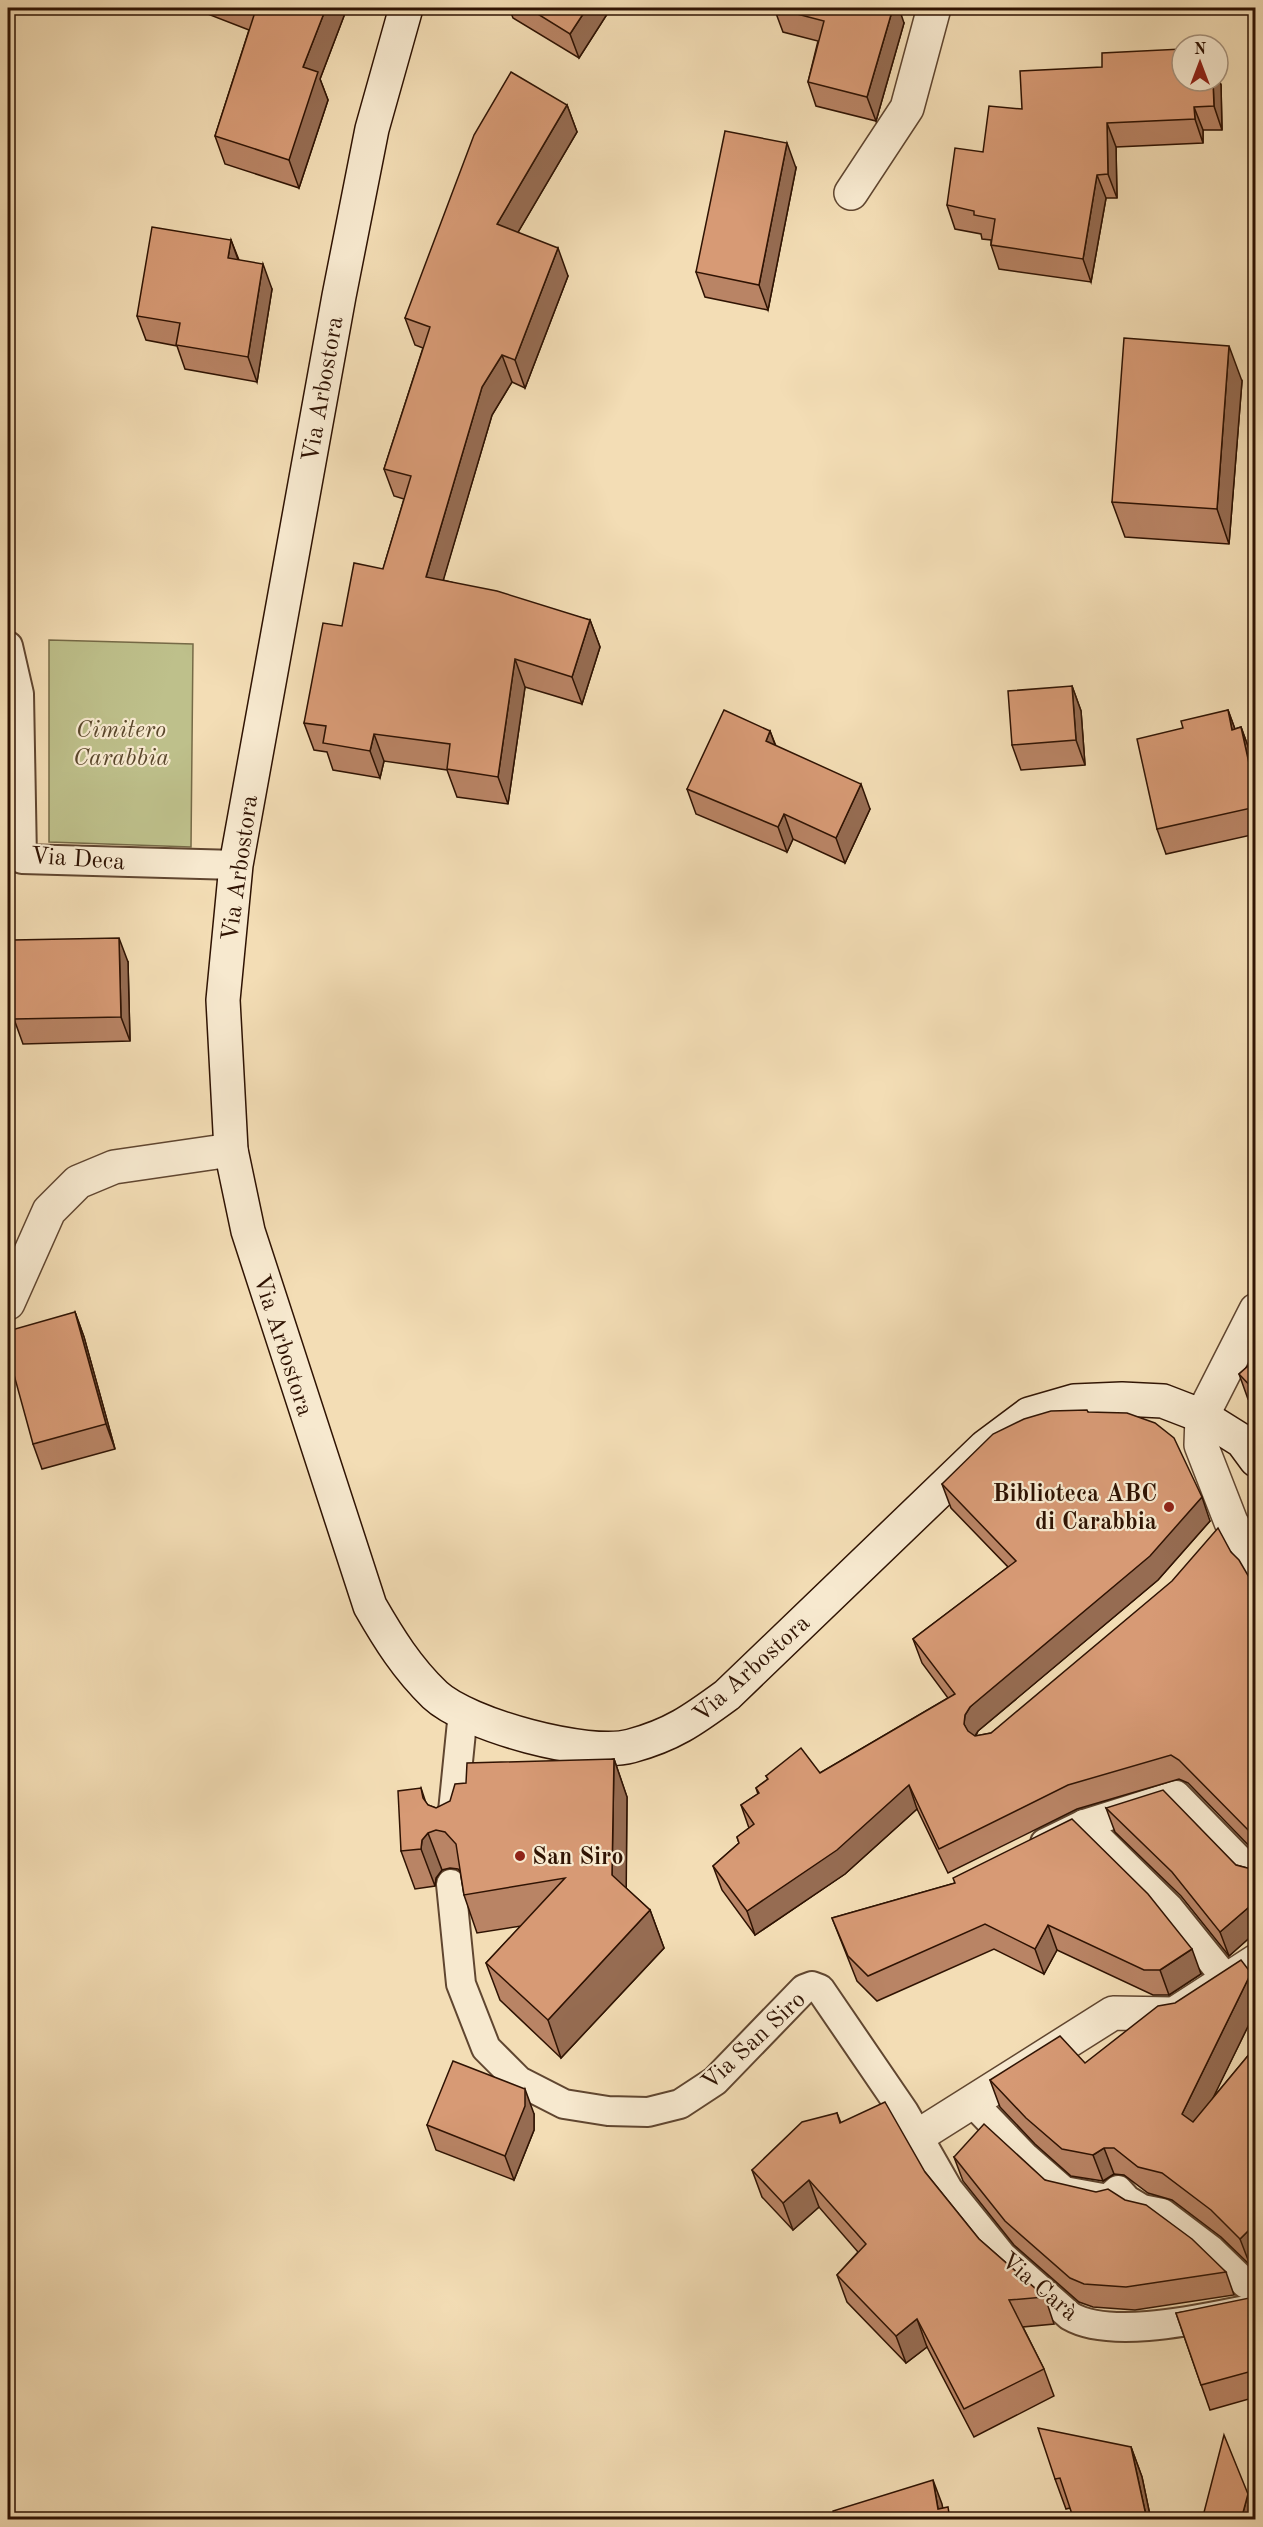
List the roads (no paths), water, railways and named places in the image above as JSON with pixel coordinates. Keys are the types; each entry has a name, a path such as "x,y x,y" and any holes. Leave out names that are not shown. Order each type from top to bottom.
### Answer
{"street":[{"name":"Via Arbostora","path":"406,8 369,140 236,865 223,1000 231,1150 248,1231 370,1606 399,1656 436,1697 463,1712 514,1734 576,1746 628,1747 681,1729 727,1695 985,1447 1029,1414 1074,1401 1122,1399 1163,1401 1202,1416 1242,1441 1256,1460"},
{"path":"850,194 907,108 934,8"},
{"path":"8,1303 50,1211 78,1182 114,1167 231,1150"},
{"path":"1256,1310 1202,1416 1201,1445 1224,1530 1256,1567"},
{"path":"918,2136 1113,2013 1174,2014 1256,1961"}],"lane":[{"name":"Via Deca","path":"8,646 19,694 22,859 236,865"},
{"path":"451,1829 463,1712"},
{"path":"1020,1856 1084,1824 1176,1795 1256,1876"},
{"path":"1084,1824 1169,1908 1227,1980"},
{"name":"Via San Siro","path":"452,1884 461,1984 486,2048 519,2081 564,2104 608,2111 648,2112 680,2104 715,2081 804,1989 812,1986 820,1989 918,2136"},
{"path":"973,2103 1023,2156 1064,2191 1108,2199 1118,2190 1127,2200 1142,2209 1162,2213 1211,2250 1246,2284 1256,2286"},
{"name":"Via Carà","path":"918,2136 948,2189 1002,2256 1070,2316 1084,2324 1157,2326 1256,2308"}],"place":[{"name":"Biblioteca ABC di Carabbia","path":"1169,1507"},
{"name":"San Siro","path":"520,1856"}],"park label":[{"name":"Cimitero Carabbia","path":"121,743"}]}
